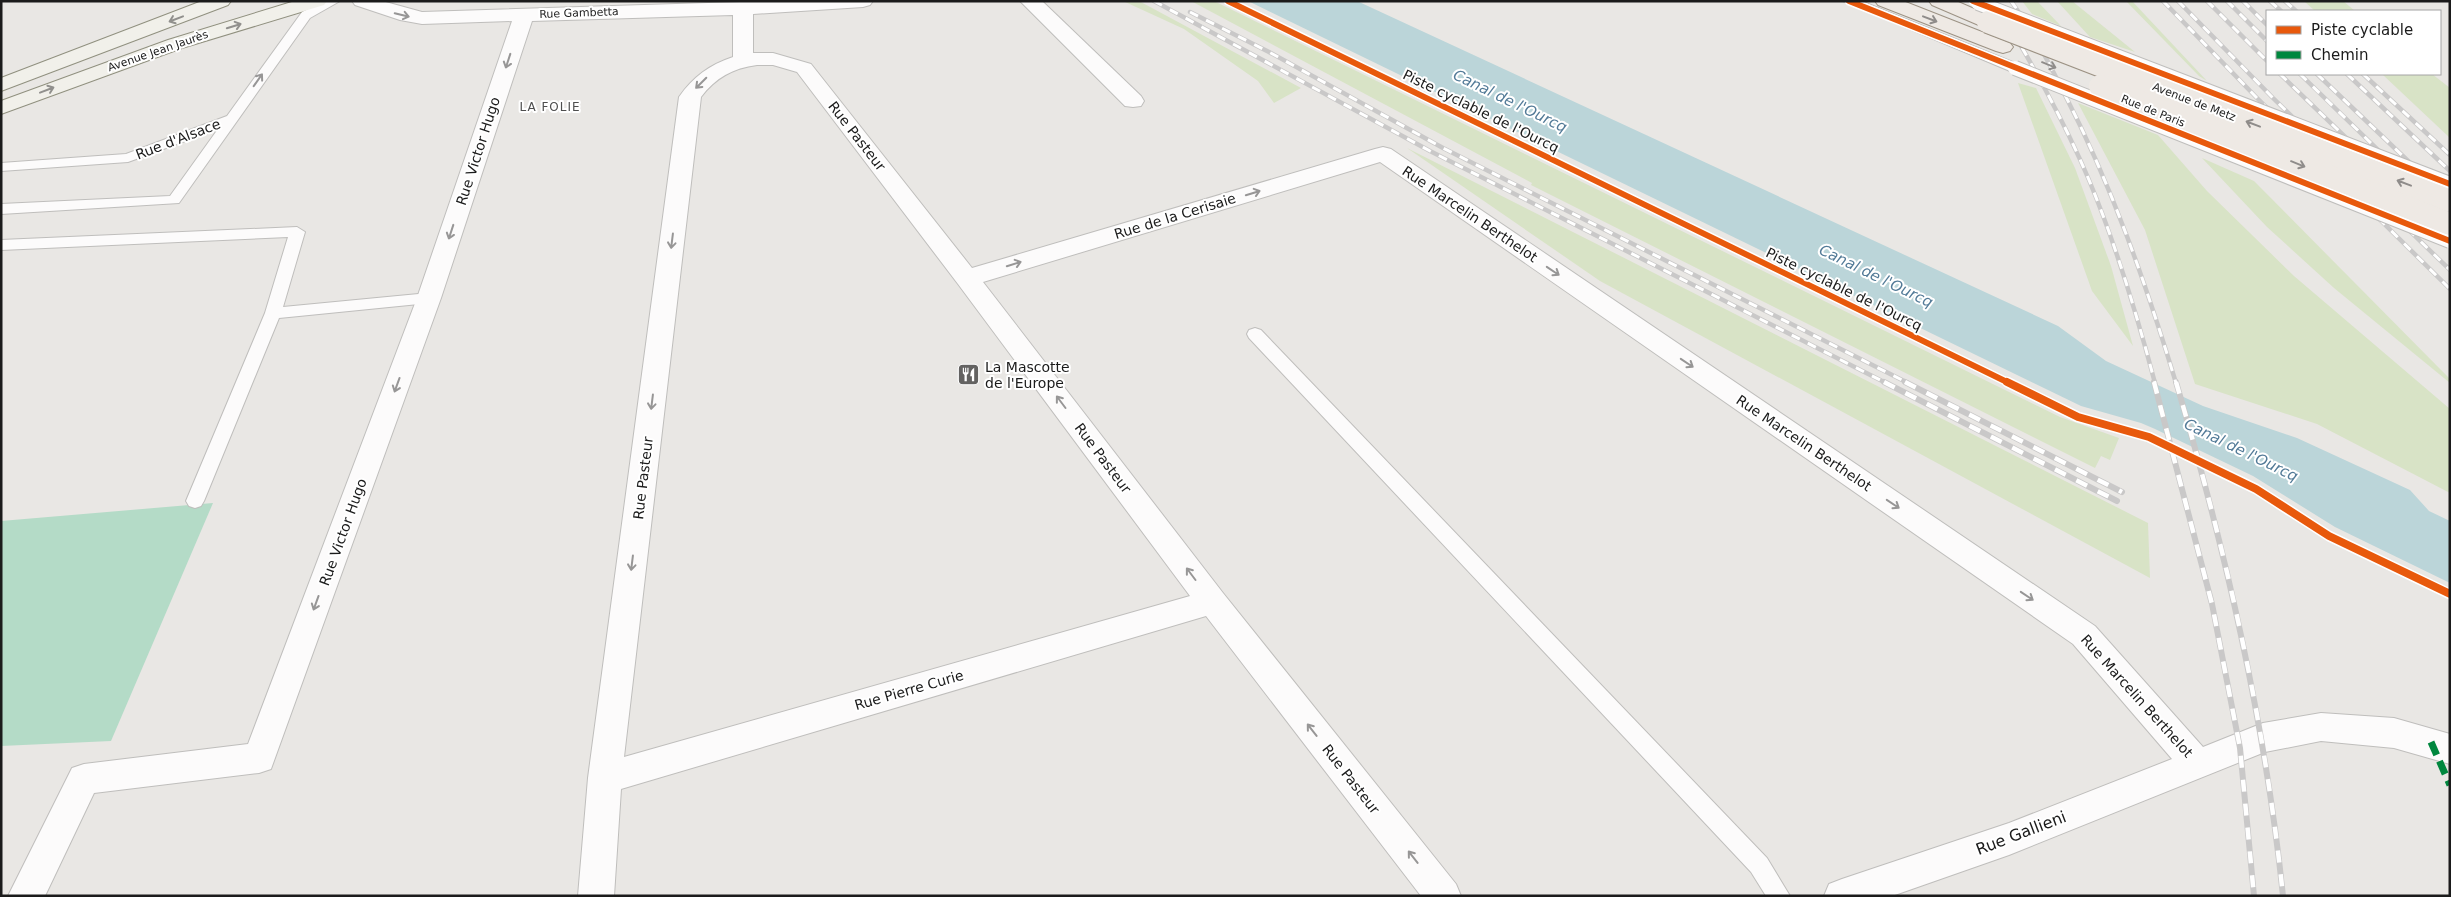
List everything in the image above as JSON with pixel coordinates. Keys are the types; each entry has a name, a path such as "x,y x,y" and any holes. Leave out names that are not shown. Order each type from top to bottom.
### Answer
{"main road":[{"name":"Avenue Jean Jaurès","path":"1,86 221,1"},
{"name":"Avenue Jean Jaurès","path":"1,108 175,44 317,1"},
{"name":"Rue de Paris","path":"1885,1 2450,224"},
{"name":"Avenue de Metz","path":"1939,1 1980,9 2450,201"}],"street":[{"path":"362,1 407,16 444,18"},
{"path":"424,1 432,12 444,18"},
{"name":"Rue Gambetta","path":"444,18 743,9 863,1"},
{"path":"1030,1 1133,101"},
{"path":"743,9 743,61"},
{"name":"Rue Victor Hugo","path":"26,896 84,779 259,758 429,298 524,15"},
{"name":"Rue Pasteur","path":"596,896 605,778 690,97 705,78 717,71 743,61 767,58 795,64 804,68 967,278 1212,602 1443,896"},
{"name":"Rue de la Cerisaie","path":"967,278 1383,154"},
{"name":"Rue Marcelin Berthelot","path":"1383,154 2084,635 2197,764"},
{"name":"Rue Pierre Curie","path":"605,778 1212,602"},
{"name":"Rue Gallieni","path":"1842,896 2009,838 2263,738 2321,726 2394,733 2450,749"}],"lane":[{"path":"231,118 306,15 334,1"},
{"name":"Rue de Paris","path":"1849,1 2450,241"},
{"path":"1980,9 2450,184"},
{"name":"Rue d'Alsace","path":"1,167 128,158 231,118"},
{"name":"Rue d'Alsace","path":"1,209 174,200 231,118"},
{"path":"1,245 297,232 273,313 195,501"},
{"path":"273,313 429,298"},
{"path":"1255,334 1759,865 1779,896"}],"green space":[{"path":"1123,1 1139,1 1301,88 1274,103 1258,81 1184,29"},
{"path":"1191,1 1214,1 2060,417 2119,438 2110,460 2101,456 2095,468 1531,185 1532,183"},
{"path":"2022,1 2037,1 2061,26 2032,14"},
{"path":"2057,1 2072,1 2135,52 2090,37"},
{"path":"2126,1 2132,1 2207,81 2199,76"},
{"path":"2304,1 2343,1 2354,10 2314,10"},
{"path":"2383,75 2433,75 2450,88 2450,138"},
{"path":"2018,83 2036,88 2075,168 2111,266 2133,346 2092,291"},
{"path":"2078,103 2158,135 2207,191 2294,276 2450,409 2450,493 2317,424 2195,384 2145,230"},
{"path":"1407,148 2148,523 2150,578 1600,281"},
{"path":"2202,158 2254,181 2450,379 2450,383 2334,288 2267,227"},
{"path":"213,503 111,741 1,746 1,521"}],"water":[{"name":"Canal de l'Ourcq","path":"1248,1 1357,1 2058,326 2106,361 2203,406 2297,438 2410,490 2429,511 2450,521 2450,583 2335,527 2253,476 2141,423 2081,406"}],"railway":[{"path":"1154,1 1430,151 1886,383"},
{"path":"1995,1 2057,111 2089,180 2125,280 2155,383"},
{"path":"2011,1 2046,57 2098,164 2140,272 2176,383"},
{"path":"2163,1 2256,97 2450,289"},
{"path":"2178,1 2273,98 2450,270"},
{"path":"2207,1 2266,60"},
{"path":"2227,1 2266,40"},
{"path":"2243,1 2266,24"},
{"path":"2270,1 2280,10"},
{"path":"2285,1 2295,10"},
{"path":"1190,12 1269,52 1443,148 1908,383"},
{"path":"2281,75 2450,238"},
{"path":"2301,75 2450,220"},
{"path":"2318,75 2450,201"},
{"path":"2348,75 2450,171"},
{"path":"2364,75 2450,155"},
{"path":"1884,382 2117,501"},
{"path":"1905,382 2122,492"},
{"path":"2154,382 2212,604 2240,748 2254,896"},
{"path":"2176,382 2211,509 2242,637 2266,766 2283,896"}],"marked path":[{"path":"2431,742 2450,785"}],"cycle path":[{"name":"Piste cyclable de l'Ourcq","path":"1228,1 2078,417 2149,437 2256,489 2329,536 2450,594"},
{"path":"1849,1 2450,241"},
{"path":"1973,1 2450,184"}],"place":[{"name":"La Mascotte de l'Europe","path":"969,375"}],"district":[{"name":"LA FOLIE","path":"550,107"}]}
